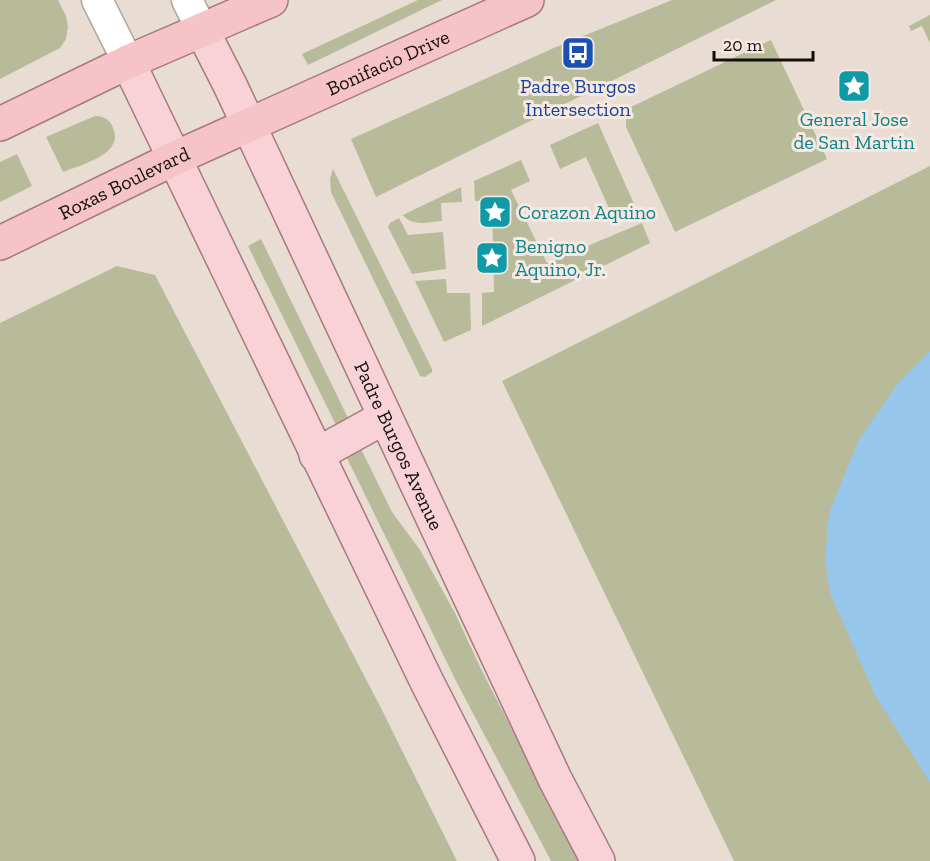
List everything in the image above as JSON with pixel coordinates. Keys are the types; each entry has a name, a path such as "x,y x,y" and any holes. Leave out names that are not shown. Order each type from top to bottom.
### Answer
{"highway":[{"path":"0,124 128,62 271,0"},
{"name":"Bonifacio Drive","path":"248,124 527,0"},
{"name":"Roxas Boulevard","path":"0,243 248,124"}],"main road":[{"name":"Padre Burgos Avenue","path":"202,30 555,779 598,861"},
{"path":"128,62 427,682 519,861"},
{"path":"316,455 385,417"}],"street":[{"path":"97,0 128,62"},
{"path":"187,0 202,30"}],"green space":[{"path":"0,0 58,0 66,16 68,27 66,39 60,48 0,79"},
{"path":"418,0 442,0 308,65 302,54"},
{"path":"672,0 776,0 376,197 351,139 556,47"},
{"path":"930,15 930,43 922,26 911,31 909,26"},
{"path":"771,40 827,159 675,232 626,127 626,118 631,107"},
{"path":"95,116 106,119 112,125 115,137 113,145 99,157 63,172 46,137"},
{"path":"598,123 635,206 613,217 586,157 560,169 550,145"},
{"path":"17,154 32,186 0,202 0,162"},
{"path":"521,160 530,181 511,190 547,263 642,223 650,243 482,326 482,293 494,292 492,201 475,201 474,181"},
{"path":"930,166 930,861 734,861 502,381"},
{"path":"333,169 432,369 432,372 425,377 420,376 331,192 330,179"},
{"path":"461,187 462,202 441,203 442,221 416,222 403,215"},
{"path":"399,218 408,235 443,232 446,269 412,274 388,227 390,223"},
{"path":"261,239 348,418 336,425 248,246"},
{"path":"117,266 155,275 380,706 457,861 0,861 0,323"},
{"path":"446,279 447,293 470,293 471,330 444,342 415,281"},
{"path":"361,449 392,512 420,550 454,611 482,671 580,861 551,861 457,683 346,456"}],"water":[{"path":"930,351 930,782 876,697 830,593 825,560 829,513 859,439 899,382"}],"place":[{"name":"Padre Burgos Intersection","path":"578,53"},
{"name":"General Jose de San Martin","path":"854,86"},
{"name":"Corazon Aquino","path":"495,212"},
{"name":"Benigno Aquino, Jr.","path":"492,258"}]}
